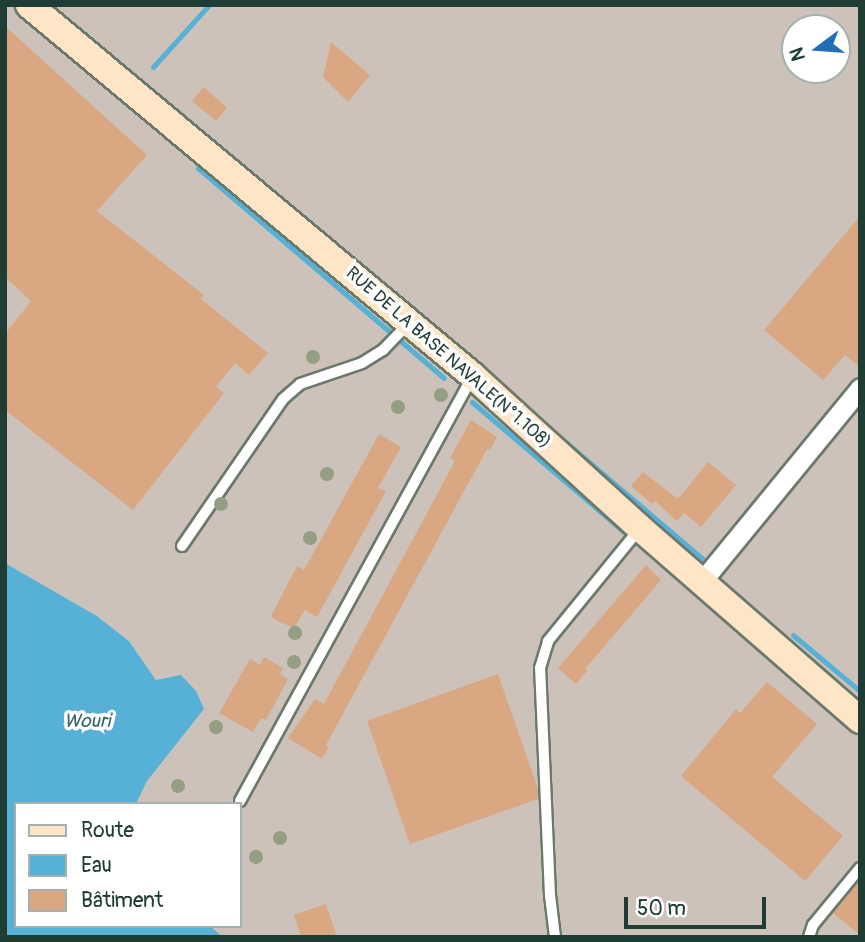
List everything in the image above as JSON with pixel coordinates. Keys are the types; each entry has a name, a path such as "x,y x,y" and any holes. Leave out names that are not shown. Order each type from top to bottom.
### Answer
{"main road":[{"name":"RUE DE LA BASE NAVALE(N°1.108)","path":"29,5 473,376 640,528 860,720"}],"street":[{"path":"702,580 860,388"}],"lane":[{"path":"182,546 283,399 300,384 362,363 383,350 410,322"},
{"path":"240,801 473,376"},
{"path":"555,937 550,895 540,668 548,641 640,528"},
{"path":"809,937 813,925 860,868"}],"shaded area":[{"path":"5,5 860,5 860,937 223,937 212,928 242,928 242,802 137,802 147,781 156,680 129,641 97,616 5,563"}],"water":[{"name":"Wouri","path":"5,563 97,616 129,641 156,680 181,675 196,691 204,709 147,781 137,802 14,802 14,928 212,928 223,937 5,937"}],"building":[{"path":"5,26 147,155 97,211 204,295 201,299 268,353 249,375 235,363 216,387 224,393 133,510 5,410 5,334 31,301 5,277"},
{"path":"331,42 370,75 348,102 323,77"},
{"path":"204,87 227,108 216,121 192,101"},
{"path":"860,216 860,367 845,355 823,380 764,330"},
{"path":"471,420 497,437 490,450 487,449 326,745 329,747 322,759 288,738 315,699 324,704 455,461 450,458"},
{"path":"379,434 401,447 378,488 386,491 317,617 305,610 294,628 274,619 271,616 297,566 304,570"},
{"path":"708,462 736,485 701,527 684,513 677,521 655,501 652,504 631,486 643,472 678,499"},
{"path":"646,565 661,580 585,669 587,671 576,684 558,668"},
{"path":"264,657 283,668 280,674 288,679 266,720 261,718 253,732 219,713 250,659 260,665"},
{"path":"498,674 538,789 538,799 410,844 367,721"},
{"path":"767,682 817,724 772,777 843,836 805,881 681,776 736,709 740,713"},
{"path":"860,880 860,935 833,913"},
{"path":"326,904 337,937 301,937 294,915"}],"waterway":[{"path":"153,67 209,5"},
{"path":"198,168 444,378"},
{"path":"472,402 623,531"},
{"path":"556,434 703,559"},
{"path":"793,635 860,691"}]}
